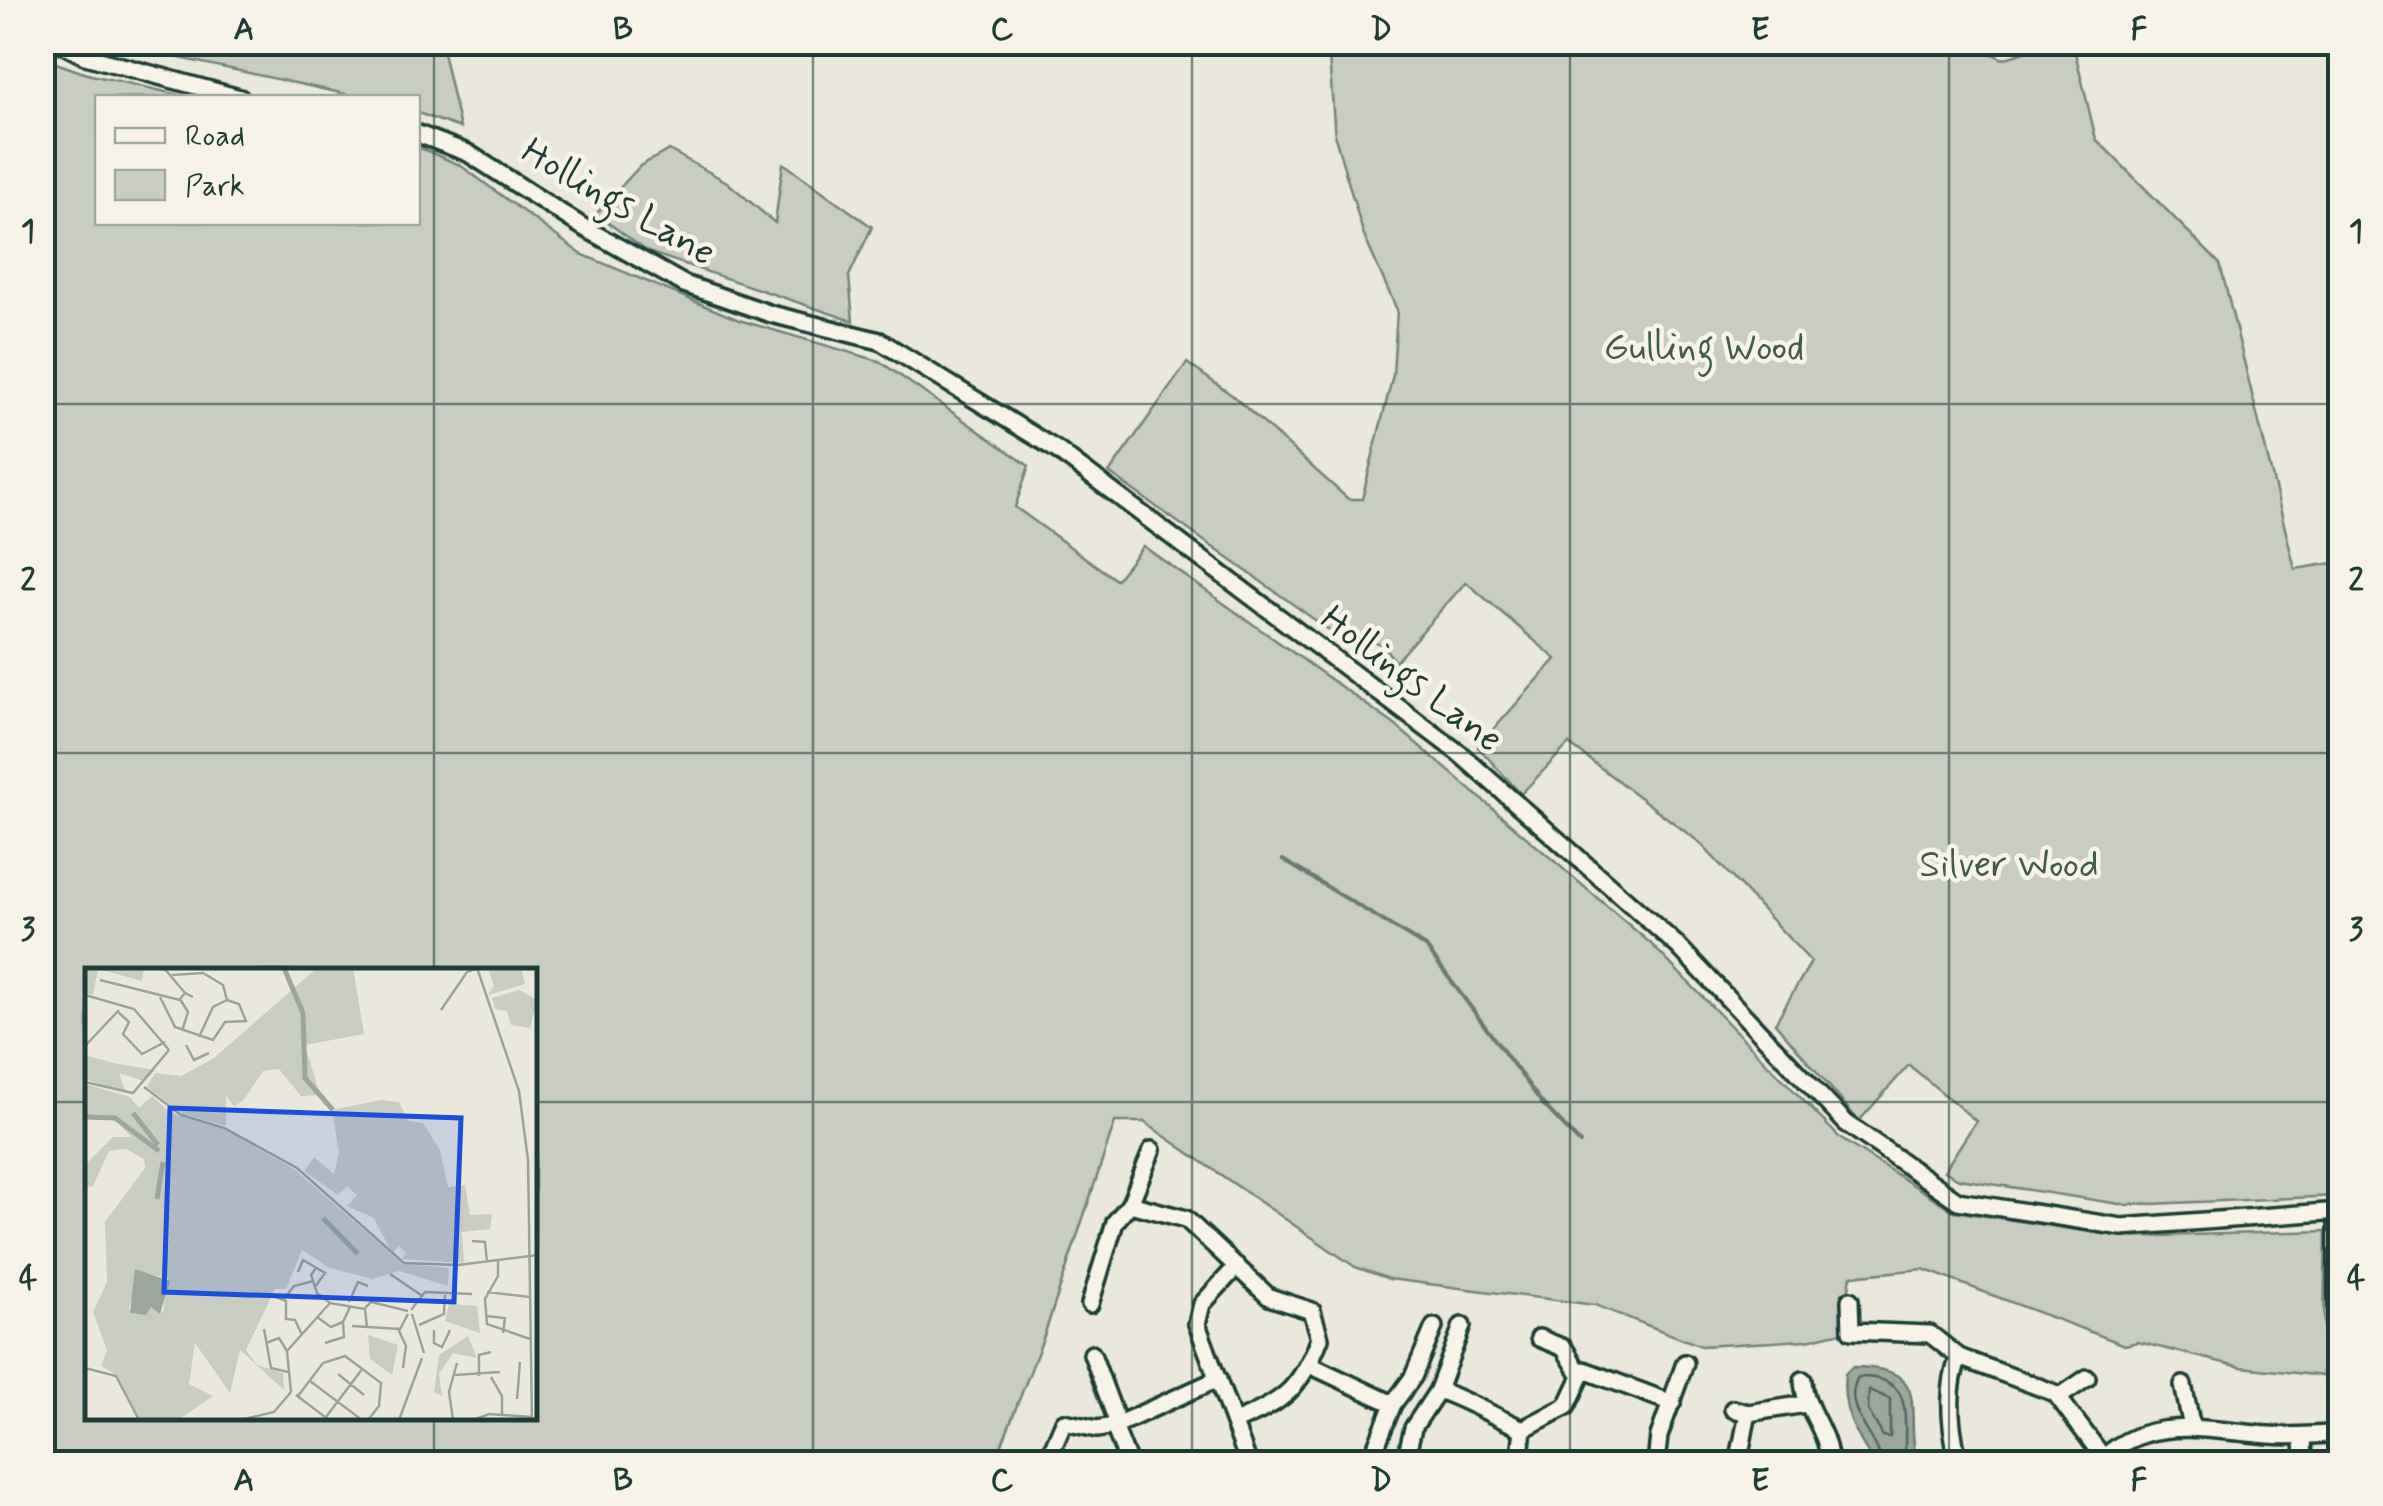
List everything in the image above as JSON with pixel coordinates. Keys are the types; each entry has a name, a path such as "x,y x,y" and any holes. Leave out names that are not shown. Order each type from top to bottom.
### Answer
{"street":[{"path":"58,42 85,56 229,95"},
{"name":"Hollings Lane","path":"420,135 468,153 582,226 684,284 771,314 880,341 1057,450 1459,753 1678,946 1846,1124 1958,1201 2122,1227 2339,1211"},
{"path":"1090,1304 1115,1222 1130,1204 1152,1150"},
{"path":"1130,1204 1186,1220 1269,1297 1312,1311 1321,1332 1310,1365 1275,1406 1235,1422"},
{"path":"2338,1343 2339,1211"},
{"path":"1238,1266 1198,1314 1249,1464"},
{"path":"1850,1300 1851,1331 1924,1334 1959,1357 2059,1397 2101,1460 2136,1436 2192,1427 2303,1436 2340,1432"},
{"path":"1924,1334 1928,1316"},
{"path":"1405,1461 1413,1428 1438,1390 1462,1326"},
{"path":"1368,1464 1393,1404 1413,1376 1434,1327"},
{"path":"1539,1338 1564,1348 1580,1374"},
{"path":"1092,1354 1129,1464"},
{"path":"1958,1459 1951,1417 1952,1374 1959,1357"},
{"path":"1656,1464 1658,1436 1685,1363"},
{"path":"1310,1365 1393,1404"},
{"path":"1438,1390 1475,1404 1487,1417 1523,1428 1567,1406 1580,1374 1590,1369 1672,1403"},
{"path":"2059,1397 2087,1378"},
{"path":"1046,1464 1064,1422 1097,1430 1218,1379"},
{"path":"1803,1380 1806,1404 1822,1428 1829,1464"},
{"path":"2183,1385 2192,1427"},
{"path":"1738,1464 1740,1411 1806,1404"},
{"path":"1519,1464 1523,1428"},
{"path":"2303,1436 2304,1464"}],"green space":[{"path":"1967,42 2003,59 2047,45 2074,48 2096,139 2220,264 2295,569 2340,562 2340,1196 2126,1205 1959,1179 1944,1171 1976,1121 1909,1065 1859,1121 1775,1023 1811,962 1699,842 1569,744 1521,794 1478,747 1556,659 1466,582 1395,662 1383,645 1362,637 1350,645 1109,473 1187,363 1233,396 1348,499 1362,499 1393,375 1397,310 1364,236 1335,137 1328,43"},
{"path":"111,43 441,43 460,128 420,114 420,95 350,95"},
{"path":"42,58 87,74 179,95 95,95 95,225 420,225 420,148 460,165 581,254 739,320 879,361 1029,466 1015,507 1116,580 1143,546 1395,725 1650,943 1841,1139 1954,1211 2124,1237 2326,1231 2323,1376 2241,1367 2138,1342 2125,1345 1923,1269 1851,1276 1842,1332 1807,1340 1701,1346 1595,1305 1389,1279 1355,1267 1144,1122 1115,1122 1044,1336 1000,1449 913,1453 909,1464 50,1463 48,1418 42,1411"},
{"path":"669,150 727,182 775,223 783,163 872,227 849,276 853,321 648,252 596,214 640,166"}],"water":[{"path":"1852,1367 1878,1369 1906,1383 1911,1395 1917,1463 1874,1463 1847,1410 1845,1374"}],"waterway":[{"path":"1283,860 1426,947 1542,1103 1580,1143"}],"park label":[{"name":"Gulling Wood","path":"1704,348"},
{"name":"Silver Wood","path":"2009,865"}]}
